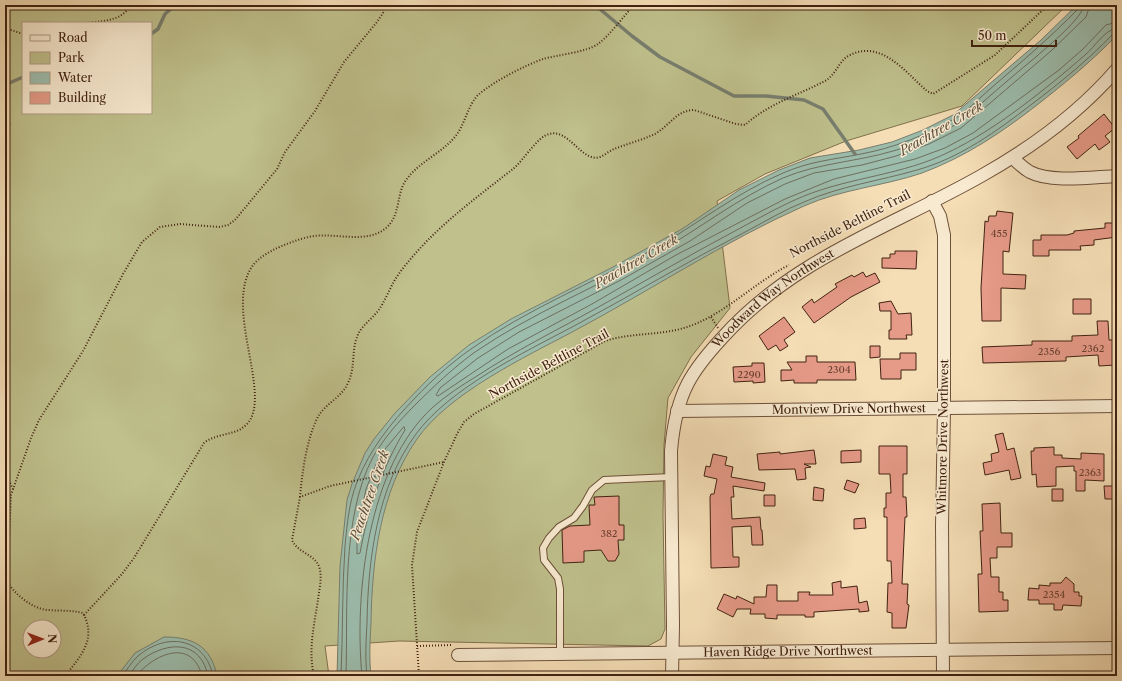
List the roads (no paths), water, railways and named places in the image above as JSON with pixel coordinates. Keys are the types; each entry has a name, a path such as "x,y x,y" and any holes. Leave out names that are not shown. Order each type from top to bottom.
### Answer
{"street":[{"name":"Woodward Way Northwest","path":"672,676 671,477 673,429 677,411 688,384 703,359 733,326 765,296 824,256 980,177 1013,158 1048,133 1080,106 1117,69"},
{"path":"1013,158 1025,169 1040,176 1117,176"},
{"name":"Whitmore Drive Northwest","path":"932,201 940,216 944,235 942,526 943,676"},
{"name":"Montview Drive Northwest","path":"677,411 1117,406"},
{"name":"Haven Ridge Drive Northwest","path":"458,656 1117,648"}],"lane":[{"path":"560,655 560,589 558,578 544,560 543,548 549,538 559,527 574,518 592,490 604,480 619,478 671,477"}],"water":[{"name":"Peachtree Creek","path":"1077,5 1117,5 1117,35 1098,54 1047,97 982,144 953,160 922,173 818,200 775,220 717,250 603,315 511,364 468,391 448,406 431,422 417,439 404,460 394,481 386,504 380,527 373,575 370,649 371,676 337,676 340,566 347,500 365,453 374,439 395,413 430,377 469,345 511,319 613,267 682,229 739,190 779,170 810,158 859,150 892,142 923,130 953,115 1041,40"},
{"path":"164,637 184,639 199,645 210,657 217,676 117,676 135,653"}],"waterway":[{"path":"152,33 158,29 165,14 175,5"},
{"path":"595,5 660,57 734,96 766,96 804,100 823,109 855,154"},
{"path":"5,85 22,77"}]}
